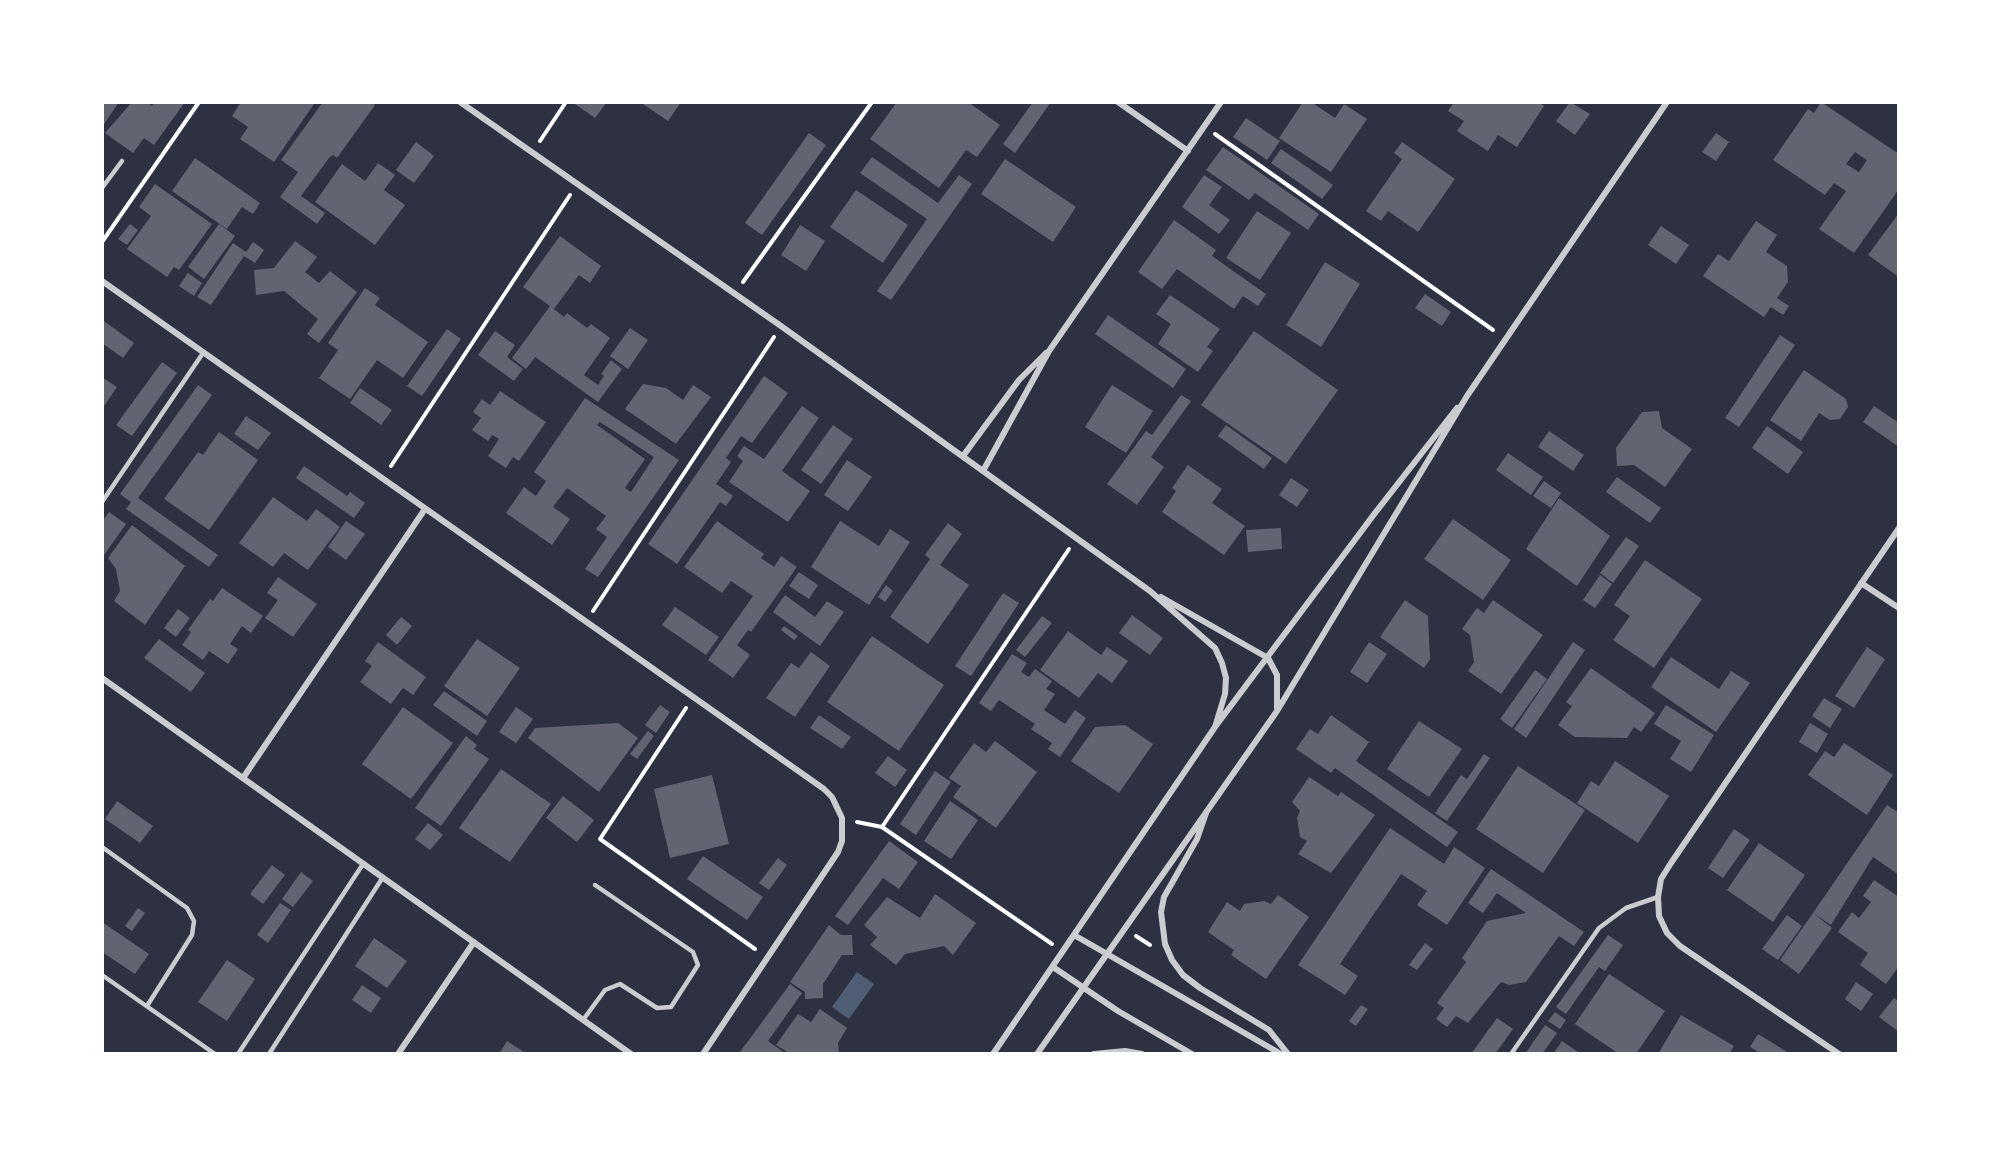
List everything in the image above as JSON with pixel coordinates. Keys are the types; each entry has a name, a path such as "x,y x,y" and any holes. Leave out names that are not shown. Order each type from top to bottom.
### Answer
{"street":[{"path":"460,102 781,326 1150,591 1215,648 1226,678 1225,694 1215,727"},
{"path":"1118,102 1188,151"},
{"path":"983,471 1049,351 1221,102"},
{"path":"1037,1054 1104,954 1277,711 1467,396 1667,102"},
{"path":"102,281 824,789 838,807 842,818 842,841 838,852 703,1054"},
{"path":"963,456 1019,380 1049,351"},
{"path":"993,1054 1215,727 1402,476 1467,396"},
{"path":"243,778 425,509"},
{"path":"1839,1054 1680,946 1667,933 1659,916 1658,897 1661,879 1671,863 1899,528"},
{"path":"1861,583 1899,608"},
{"path":"1150,591 1251,645 1268,658 1277,675 1277,711"},
{"path":"102,678 631,1054"},
{"path":"1208,806 1197,839 1164,897 1161,912 1165,944 1172,960 1184,975 1200,988 1269,1030 1288,1054"},
{"path":"1074,934 1104,954 1281,1054"},
{"path":"398,1054 474,942"},
{"path":"1053,967 1118,1011 1192,1054"},
{"path":"1094,1054 1125,1051 1142,1054"}],"lane":[{"path":"102,188 122,161"},
{"path":"102,502 204,353"},
{"path":"102,847 187,908 194,921 192,935 147,1006"},
{"path":"238,1054 363,864"},
{"path":"269,1054 383,877"},
{"path":"584,1020 605,990 614,985 626,987 657,1008 671,1007 698,965 693,952 595,885"},
{"path":"1511,1054 1599,928 1626,908 1658,897"},
{"path":"102,975 215,1054"}],"path":[{"path":"102,242 199,102"},
{"path":"532,152 566,102"},
{"path":"735,294 872,102"},
{"path":"1204,126 1505,339"},
{"path":"382,479 578,184"},
{"path":"586,622 781,326"},
{"path":"882,827 1077,538"},
{"path":"693,697 600,839 768,958"},
{"path":"842,818 882,827 1062,951"}],"water":[{"path":"857,972 874,984 849,1019 832,1007"}],"building":[{"path":"102,102 119,102 102,127"},
{"path":"132,102 146,102 152,106 155,102 185,102 154,145 144,138 133,153 105,133"},
{"path":"241,102 311,102 314,104 274,162 240,139 248,127 232,116"},
{"path":"323,102 371,102 375,105 337,158 333,155 329,158 301,196 325,213 317,224 280,197 298,172 281,160"},
{"path":"576,102 607,102 595,118 575,104"},
{"path":"640,102 681,102 668,121"},
{"path":"897,102 968,102 1000,125 977,157 966,150 939,188 870,139"},
{"path":"1033,102 1051,102 1015,153 1003,144"},
{"path":"1303,102 1311,102 1335,118 1344,104 1367,119 1331,172 1279,138"},
{"path":"1454,102 1538,102 1544,106 1517,147 1498,135 1488,151 1457,131 1464,121 1448,111"},
{"path":"1570,102 1590,114 1575,135 1556,121"},
{"path":"1821,102 1899,154 1899,189 1854,253 1819,229 1846,191 1834,183 1825,195 1773,160 1808,109 1814,113","holes":["1855,152 1867,160 1859,172 1846,164"]},
{"path":"1246,118 1280,141 1267,160 1233,137"},
{"path":"809,133 826,145 762,235 745,223"},
{"path":"1716,133 1729,142 1716,161 1702,152"},
{"path":"416,142 434,156 414,183 396,170"},
{"path":"1402,142 1455,179 1418,232 1388,211 1381,221 1366,211 1402,159 1394,153"},
{"path":"1223,147 1319,214 1308,230 1255,193 1249,200 1206,170"},
{"path":"1281,149 1333,185 1322,199 1271,163"},
{"path":"872,157 938,203 959,175 972,184 891,300 877,291 927,219 860,173"},
{"path":"195,158 260,203 253,214 242,207 227,229 172,191"},
{"path":"1005,159 1076,207 1053,242 981,194"},
{"path":"378,163 395,175 384,190 405,205 375,245 315,202 342,164 365,181"},
{"path":"1204,175 1222,187 1209,205 1230,220 1219,234 1182,207"},
{"path":"155,184 212,224 179,270 174,267 167,277 127,249 151,216 139,207"},
{"path":"856,190 908,225 883,263 830,227"},
{"path":"1257,211 1291,233 1260,280 1226,258"},
{"path":"1899,213 1899,277 1868,255"},
{"path":"1174,220 1216,250 1212,256 1266,294 1258,306 1243,296 1234,309 1177,269 1162,289 1138,272"},
{"path":"1756,221 1777,235 1766,252 1787,266 1788,282 1777,298 1789,306 1783,315 1771,307 1764,317 1703,276 1718,254 1729,261"},
{"path":"130,224 138,230 127,245 118,239"},
{"path":"219,224 235,236 204,279 188,267"},
{"path":"800,225 825,241 806,271 781,255"},
{"path":"1661,226 1689,245 1676,264 1648,245"},
{"path":"560,236 601,266 590,283 579,275 554,309 564,317 567,313 587,328 591,324 610,338 584,375 598,385 604,376 601,374 611,360 622,369 598,402 535,357 526,369 512,358 550,306 523,287"},
{"path":"295,241 317,257 305,272 319,283 330,271 357,292 319,343 307,334 318,319 284,291 256,295 254,270 274,268"},
{"path":"253,242 264,250 255,263 244,256 211,305 197,297 233,243 246,252"},
{"path":"1325,262 1360,284 1321,347 1286,325"},
{"path":"188,273 202,283 194,296 179,286"},
{"path":"365,288 380,298 375,305 428,342 403,378 377,360 350,399 319,378 338,350 328,343"},
{"path":"1425,294 1451,312 1442,326 1415,308"},
{"path":"1170,295 1220,329 1207,347 1213,351 1198,372 1158,344 1171,324 1156,314"},
{"path":"1108,315 1186,369 1173,388 1095,334"},
{"path":"104,321 134,343 123,358 102,343"},
{"path":"630,328 648,340 628,369 610,356"},
{"path":"447,329 461,339 422,396 407,386"},
{"path":"495,331 515,345 507,357 523,369 514,381 478,355"},
{"path":"1254,331 1338,390 1286,464 1201,405"},
{"path":"1780,335 1795,345 1739,427 1725,418"},
{"path":"162,362 177,373 132,436 116,425"},
{"path":"1804,370 1846,399 1848,407 1840,419 1830,420 1819,413 1801,441 1770,420"},
{"path":"764,376 788,393 752,443 741,436 726,458 731,462 716,484 733,496 726,506 720,502 677,564 648,544"},
{"path":"102,377 117,387 102,409"},
{"path":"643,384 666,388 683,400 693,385 711,397 676,444 625,409"},
{"path":"198,385 212,395 138,498 218,555 209,567 126,509 131,502 120,494"},
{"path":"1112,385 1153,411 1126,453 1085,427"},
{"path":"360,388 392,410 381,425 350,403"},
{"path":"500,391 546,422 519,461 513,457 506,468 488,456 499,439 492,435 488,441 472,430 481,418 473,412 482,399 490,405"},
{"path":"1181,395 1191,401 1151,457 1164,467 1137,505 1107,484 1146,431 1152,435"},
{"path":"585,398 679,460 598,577 585,569 607,537 596,529 606,516 567,488 553,507 570,519 552,545 506,513 524,487 536,496 546,481 534,472","holes":["600,422 654,457 631,492 625,488 645,459 597,425"]},
{"path":"802,406 819,418 782,471 810,491 788,522 729,482 743,461 737,456 744,446 764,459"},
{"path":"1874,406 1899,423 1899,447 1863,422"},
{"path":"1659,411 1662,428 1692,449 1665,487 1634,465 1617,466 1616,448 1642,412"},
{"path":"246,416 271,433 258,450 234,434"},
{"path":"833,425 853,439 821,484 801,470"},
{"path":"1226,425 1272,458 1264,469 1218,436"},
{"path":"1767,426 1803,452 1788,474 1752,448"},
{"path":"1549,431 1584,455 1573,471 1538,447"},
{"path":"219,432 258,460 209,530 164,499 198,452 203,455"},
{"path":"1508,453 1543,477 1531,495 1496,470"},
{"path":"847,460 872,477 848,511 824,495"},
{"path":"1188,465 1222,489 1212,503 1245,526 1224,555 1162,512 1176,491 1172,488"},
{"path":"304,466 347,496 350,492 365,503 354,518 296,478"},
{"path":"1617,477 1661,508 1650,523 1606,492"},
{"path":"1291,478 1309,490 1297,507 1279,495"},
{"path":"1544,481 1561,493 1551,508 1533,496"},
{"path":"273,497 307,521 316,509 340,527 308,570 284,553 273,567 239,543"},
{"path":"1559,498 1610,536 1577,586 1526,549"},
{"path":"109,512 126,524 102,558 102,522"},
{"path":"1453,519 1511,560 1483,600 1424,559"},
{"path":"346,521 365,534 346,560 328,547"},
{"path":"717,521 764,554 761,558 774,567 781,556 797,567 751,632 748,630 737,645 750,655 733,678 708,660 753,596 731,581 722,593 684,567"},
{"path":"840,521 879,546 890,529 910,542 869,605 811,567"},
{"path":"948,523 962,534 940,565 969,585 928,644 890,617 930,559 925,555"},
{"path":"132,525 185,566 145,625 114,601 120,591 116,569 108,558"},
{"path":"1281,528 1282,549 1248,552 1246,530"},
{"path":"1626,537 1639,546 1613,583 1600,573"},
{"path":"1645,560 1702,599 1654,668 1613,640 1630,616 1614,605"},
{"path":"799,572 818,585 809,599 789,586"},
{"path":"1600,575 1612,584 1595,608 1583,600"},
{"path":"278,577 317,604 293,637 265,618 278,600 267,593"},
{"path":"886,585 893,591 885,602 878,597"},
{"path":"222,588 263,616 251,633 242,626 230,644 238,649 228,664 209,651 203,660 182,645 191,632 188,630 210,599 213,601"},
{"path":"1003,593 1019,603 971,676 955,666"},
{"path":"785,595 815,617 827,601 844,612 820,646 773,612"},
{"path":"1405,600 1428,616 1430,659 1424,668 1380,637"},
{"path":"1493,600 1543,635 1501,694 1468,671 1474,662 1470,635 1462,629 1477,608 1484,613"},
{"path":"675,607 719,637 706,655 662,625"},
{"path":"178,609 190,618 176,637 164,628"},
{"path":"1132,615 1163,638 1150,655 1119,633"},
{"path":"1042,616 1052,623 1025,657 1016,650"},
{"path":"401,617 412,626 397,645 386,635"},
{"path":"784,626 798,636 794,640 781,630"},
{"path":"1068,631 1101,655 1107,647 1128,661 1112,683 1098,673 1079,698 1040,670"},
{"path":"872,636 944,685 899,751 827,702"},
{"path":"159,639 205,673 191,692 144,658"},
{"path":"477,639 520,668 487,716 444,686"},
{"path":"378,642 426,677 413,695 403,688 391,704 360,682 372,666 365,661"},
{"path":"1369,642 1387,654 1367,683 1350,672"},
{"path":"1573,642 1585,650 1526,738 1514,729"},
{"path":"1867,647 1885,659 1854,708 1835,696"},
{"path":"811,652 830,666 795,717 766,698 791,663 799,668"},
{"path":"1012,654 1027,663 1021,672 1029,677 1035,669 1052,681 1046,689 1055,694 1044,710 1065,724 1075,710 1086,718 1060,757 1048,749 1052,743 1031,729 1035,724 999,700 991,711 979,703"},
{"path":"1671,657 1719,689 1731,671 1750,683 1716,732 1651,687"},
{"path":"1591,668 1655,713 1641,732 1634,727 1627,738 1575,737 1558,725 1572,706 1566,702"},
{"path":"1535,670 1547,679 1512,728 1500,719"},
{"path":"444,691 487,721 477,736 433,705"},
{"path":"1824,698 1842,709 1830,728 1812,716"},
{"path":"660,705 670,712 656,733 645,725"},
{"path":"1666,705 1714,735 1691,772 1670,759 1681,741 1654,724"},
{"path":"403,707 453,743 411,799 362,764"},
{"path":"516,707 533,719 516,743 499,732"},
{"path":"819,715 851,737 842,749 810,728"},
{"path":"1331,715 1369,742 1356,761 1458,832 1447,847 1335,768 1331,773 1296,749 1310,729 1318,734"},
{"path":"1419,721 1462,749 1429,797 1387,769"},
{"path":"618,723 638,738 599,792 528,738 535,728"},
{"path":"1810,723 1828,734 1817,753 1799,742"},
{"path":"1125,725 1153,744 1119,793 1071,761 1095,727"},
{"path":"648,731 654,736 637,759 630,754"},
{"path":"466,736 477,745 474,749 489,759 441,826 415,808"},
{"path":"995,741 1037,772 996,828 953,797 961,786 949,778 974,743 986,752"},
{"path":"1844,743 1893,775 1867,815 1808,775 1825,751 1834,757"},
{"path":"1484,754 1490,758 1447,821 1435,813 1461,775 1467,779"},
{"path":"888,756 907,770 895,787 875,773"},
{"path":"1615,761 1669,796 1638,843 1577,803 1591,781 1599,786"},
{"path":"1518,766 1585,810 1543,873 1476,829"},
{"path":"501,769 551,804 510,862 459,828"},
{"path":"935,771 951,782 916,835 900,824"},
{"path":"712,775 729,844 670,858 654,789"},
{"path":"1309,777 1338,796 1341,792 1375,815 1331,873 1298,854 1307,841 1300,837 1297,818 1300,811 1292,802"},
{"path":"563,796 594,820 577,842 546,818"},
{"path":"117,801 153,826 140,843 105,819"},
{"path":"950,801 978,820 951,859 924,841"},
{"path":"1887,805 1899,813 1899,875 1873,857 1831,925 1813,913"},
{"path":"428,823 443,835 430,850 415,839"},
{"path":"1390,828 1444,864 1454,847 1485,868 1447,925 1417,905 1427,891 1401,874 1340,964 1358,976 1345,995 1298,965"},
{"path":"1734,829 1750,840 1723,878 1708,868"},
{"path":"889,841 918,862 899,889 883,878 848,925 835,916"},
{"path":"1759,843 1805,875 1773,922 1727,890"},
{"path":"703,856 763,897 747,920 687,879"},
{"path":"778,858 787,865 769,890 759,883"},
{"path":"272,865 285,875 263,904 250,894"},
{"path":"1491,869 1584,932 1574,946 1559,936 1526,982 1509,985 1501,982 1468,1023 1456,1016 1447,1027 1436,1019 1444,1008 1437,1003 1466,962 1462,958 1487,921 1526,913 1497,893 1483,913 1468,903"},
{"path":"301,872 313,881 293,907 282,899"},
{"path":"1874,880 1899,897 1899,966 1886,984 1860,965 1868,953 1838,932 1852,912 1859,918 1871,902 1863,896"},
{"path":"935,894 976,923 953,955 944,946 905,954 896,965 870,945 877,937 864,925 887,897 920,918"},
{"path":"1278,895 1309,917 1266,979 1231,955 1234,950 1208,932 1227,902 1240,911 1244,904 1264,901 1271,904"},
{"path":"280,903 291,910 268,943 257,935"},
{"path":"138,908 145,913 132,931 125,926"},
{"path":"1813,913 1832,928 1799,974 1780,960"},
{"path":"1787,915 1802,926 1778,960 1762,949"},
{"path":"102,922 149,954 135,974 102,952"},
{"path":"829,925 841,935 852,935 853,955 842,955 823,984 823,998 805,999 805,992 790,982"},
{"path":"1608,935 1623,945 1605,971 1599,967 1566,1014 1556,1007"},
{"path":"374,938 407,961 387,988 355,966"},
{"path":"1425,943 1433,949 1417,970 1409,965"},
{"path":"227,960 255,979 227,1021 198,1002"},
{"path":"1609,974 1665,1011 1636,1054 1619,1054 1575,1024"},
{"path":"1856,982 1873,994 1861,1011 1845,999"},
{"path":"790,984 802,993 768,1041 786,1054 743,1054 740,1052"},
{"path":"362,985 381,998 371,1013 352,1000"},
{"path":"1894,998 1899,1001 1899,1032 1879,1017"},
{"path":"1361,1005 1368,1009 1356,1026 1349,1021"},
{"path":"820,1009 847,1028 838,1043 839,1054 791,1054 776,1045 798,1014 811,1022"},
{"path":"1555,1012 1566,1020 1560,1029 1548,1021"},
{"path":"1681,1015 1734,1046 1729,1054 1658,1054"},
{"path":"1497,1018 1513,1029 1495,1054 1471,1054"},
{"path":"1545,1025 1557,1033 1542,1054 1525,1054"},
{"path":"1758,1034 1790,1054 1762,1054 1750,1047"},
{"path":"507,1041 527,1054 499,1054"},
{"path":"1562,1041 1581,1054 1553,1054"}]}
